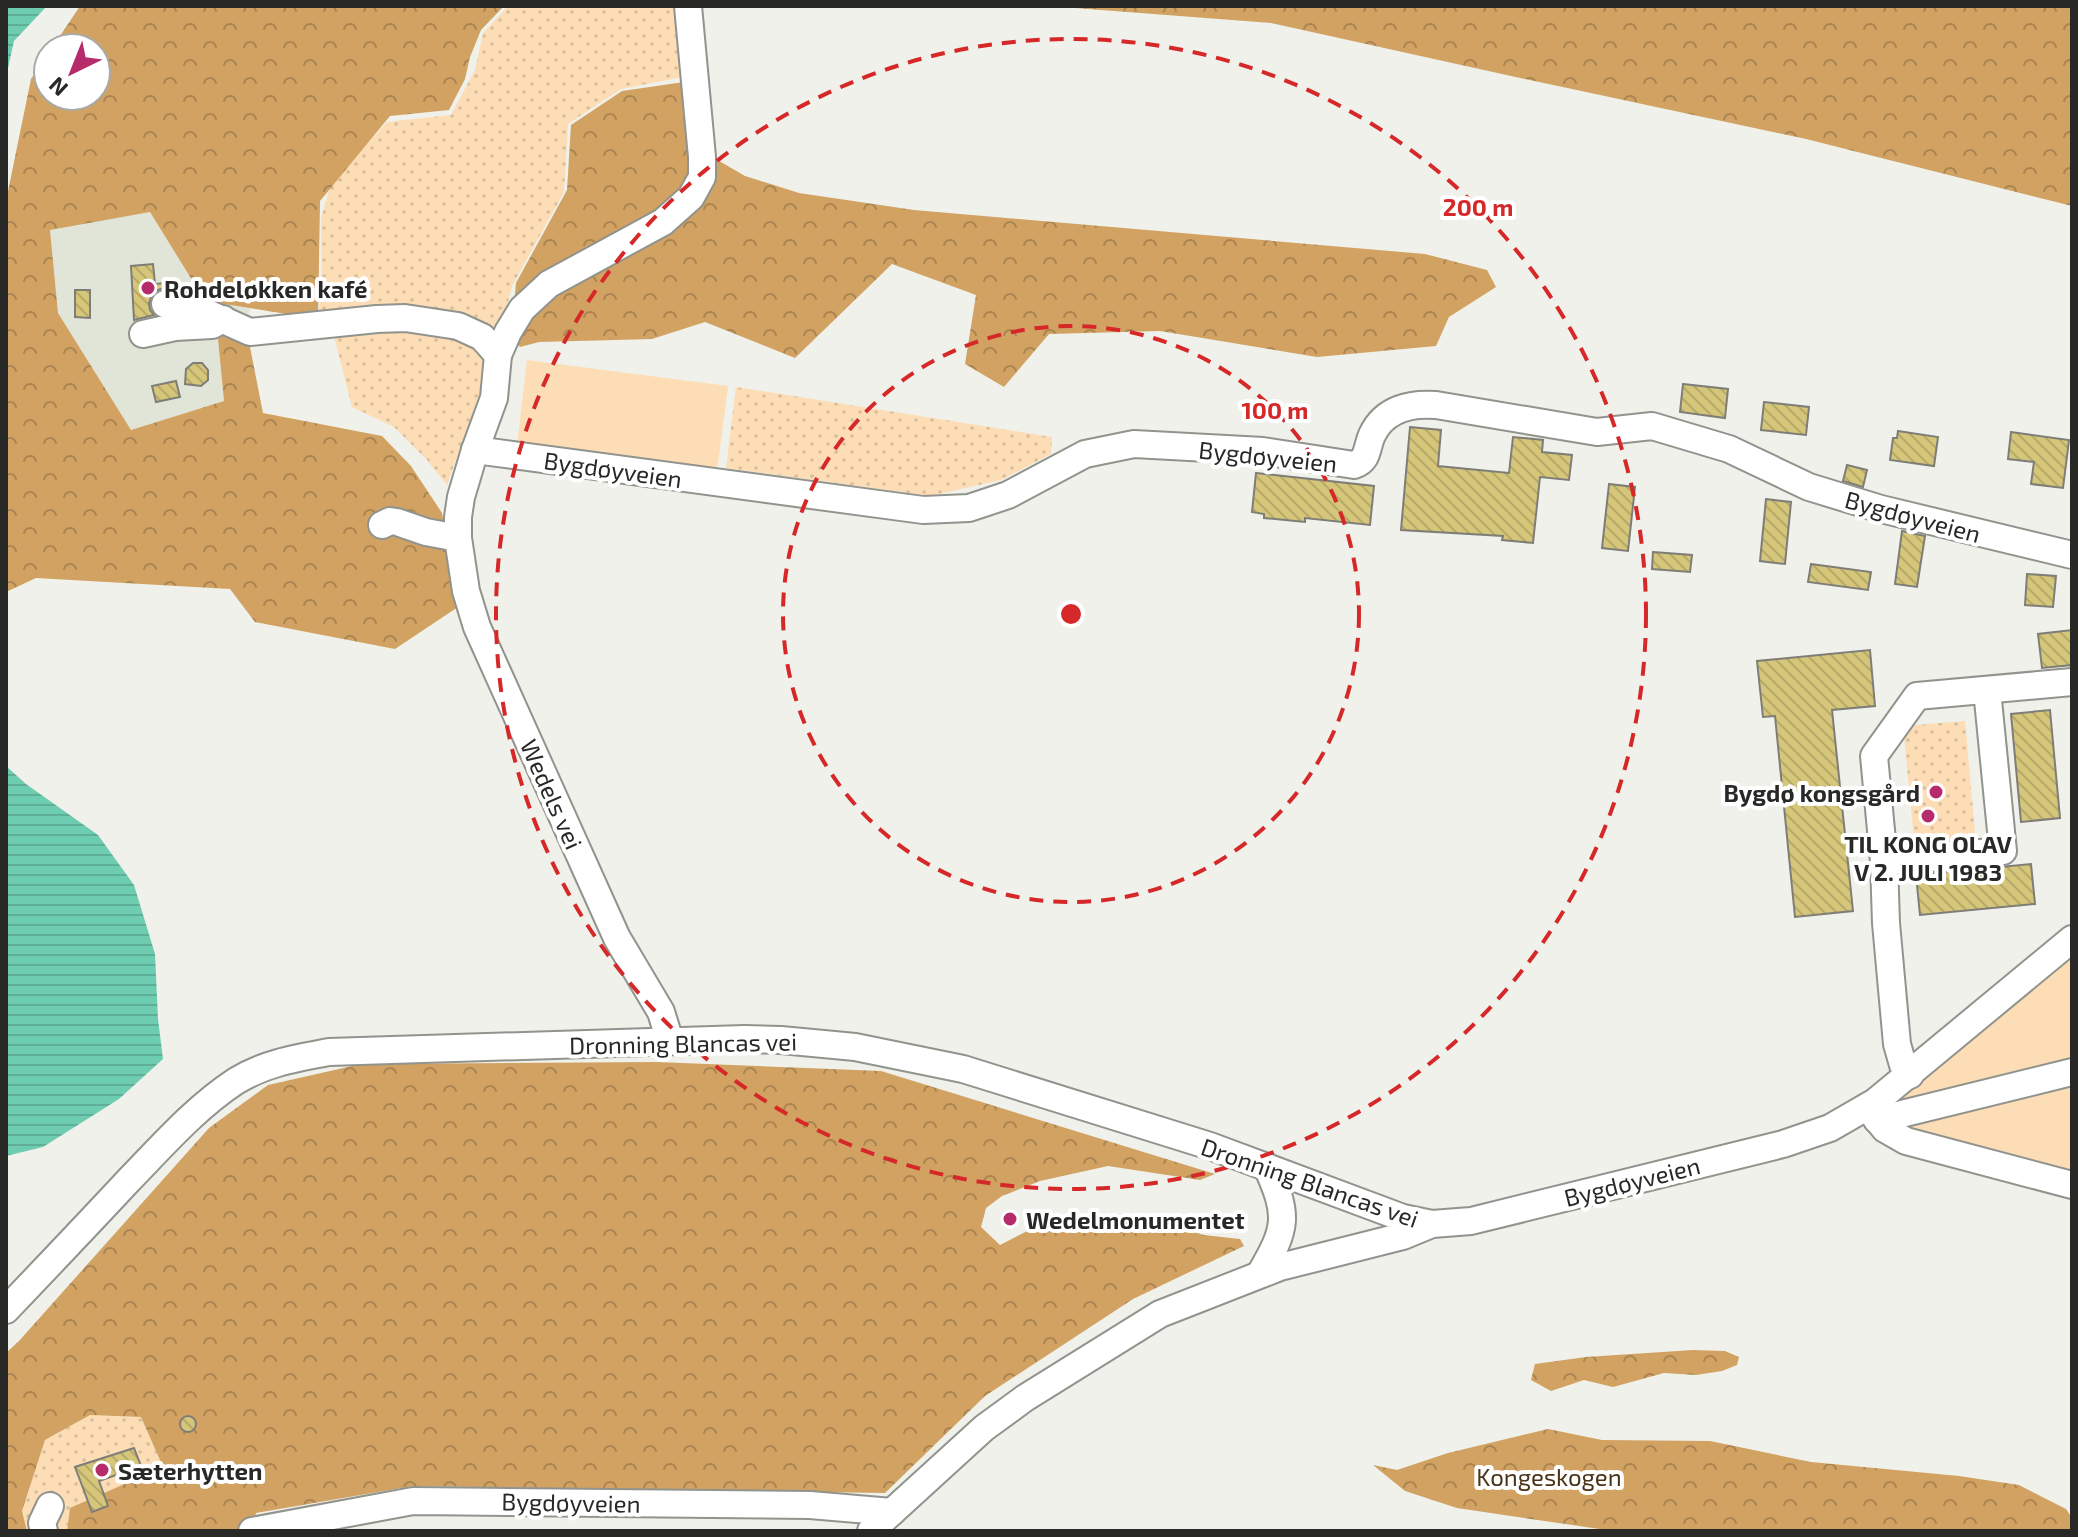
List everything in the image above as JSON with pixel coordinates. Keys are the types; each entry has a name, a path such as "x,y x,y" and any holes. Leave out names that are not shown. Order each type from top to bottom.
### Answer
{"street":[{"name":"Wedels vei","path":"670,1041 661,1012 617,938 477,627 466,591 458,517 475,450 494,398 498,355 522,309 549,284 663,222 691,197 702,177 688,6"},
{"path":"165,304 194,307 250,332 405,318 458,326 482,337 498,355"},
{"path":"143,334 175,327 212,325 223,319"},
{"name":"Bygdøyveien","path":"475,450 923,510 969,508 1008,495 1085,454 1134,444 1263,451 1354,465 1362,462 1371,437 1385,416 1408,406 1422,404 1597,432 1652,426 1729,449 1809,487 1881,509 2072,555"},
{"path":"382,525 397,522 458,538"},
{"path":"1910,1075 1903,1065 1897,1044 1874,756 1917,696 2072,682"},
{"path":"1884,862 2003,851 1987,690"},
{"name":"Bygdøyveien","path":"871,1531 984,1428 1025,1398 1160,1314 1260,1274 1403,1236 1432,1224 1471,1221 1783,1144 1872,1114 1910,1075 2072,939"},
{"name":"Dronning Blancas vei","path":"6,1310 199,1110 236,1081 270,1065 329,1052 744,1039 855,1047 929,1060 999,1079 1210,1146 1403,1218 1432,1224"},
{"path":"2072,1072 1872,1114 1885,1129 1906,1141 2072,1185"},
{"path":"1260,1274 1279,1240 1283,1213 1267,1167"},
{"path":"1340,1251 1354,1225 1355,1215 1350,1199"},
{"name":"Bygdøyveien","path":"252,1531 413,1501 810,1505 892,1512"}],"shaded area":[{"path":"6,6 47,6 14,41 6,77"},
{"path":"508,6 678,6 683,77 621,89 568,124 564,192 512,286 499,338 318,319 322,286 321,218 331,184 387,122 451,115 475,70 483,33"},
{"path":"150,212 205,301 250,308 247,332 217,330 224,401 131,430 58,313 50,229"},
{"path":"409,327 462,338 491,361 447,485 394,427 352,407 334,336"},
{"path":"527,360 728,386 717,471 517,445"},
{"path":"736,387 1052,437 1051,454 1001,480 930,496 726,468"},
{"path":"1965,721 1976,843 1915,849 1903,726"},
{"path":"6,766 26,784 98,835 134,885 155,954 163,1059 119,1099 43,1147 6,1156"},
{"path":"2072,955 2072,1174 1908,1132 1898,1098"},
{"path":"90,1415 141,1417 163,1467 70,1508 67,1531 27,1531 22,1511 45,1440"}],"green space":[{"path":"80,6 504,6 481,30 465,79 449,110 390,116 320,201 318,319 205,301 150,212 50,230 58,313 131,430 224,401 217,329 247,332 263,413 382,436 411,466 442,513 458,607 395,649 255,622 230,589 36,578 6,592 6,201 31,79 32,112 112,112 112,32 63,32"},
{"path":"1049,6 2072,6 2072,206 1806,139 1271,23"},
{"path":"691,81 695,147 745,176 799,193 914,210 1425,254 1487,270 1496,287 1449,317 1436,346 1317,357 1160,331 1049,334 1004,387 965,364 976,295 892,264 795,358 705,322 652,339 539,342 520,347 511,336 516,283 567,190 571,125 622,91"},
{"path":"657,1062 881,1071 1215,1174 1200,1180 1108,1166 1040,1181 1002,1196 986,1208 981,1227 1000,1245 1047,1221 1096,1213 1142,1216 1204,1235 1240,1239 1244,1246 1133,1299 985,1396 885,1493 413,1486 256,1513 251,1531 67,1531 70,1508 163,1467 141,1417 90,1415 45,1440 22,1511 27,1531 6,1531 6,1353 209,1128 268,1085 361,1064"},
{"path":"1725,1351 1739,1357 1737,1365 1722,1371 1696,1375 1664,1373 1613,1387 1584,1380 1551,1391 1531,1380 1535,1364 1586,1357"},
{"name":"Kongeskogen","path":"1548,1429 1602,1440 1710,1441 1811,1462 2019,1485 2066,1509 2072,1518 2072,1531 1613,1531 1457,1508 1405,1491 1373,1465 1397,1470 1448,1453"}],"building":[{"path":"153,264 155,284 165,283 165,288 152,295 149,303 154,315 134,320 131,266"},
{"path":"75,290 90,290 90,318 75,317"},
{"path":"193,363 202,363 208,370 208,380 201,386 185,384 186,369"},
{"path":"176,381 180,397 156,402 152,386"},
{"path":"1683,384 1728,389 1725,418 1680,412"},
{"path":"1764,402 1809,407 1806,435 1761,430"},
{"path":"1410,427 1441,430 1438,466 1509,473 1513,437 1543,440 1542,452 1572,455 1569,480 1540,477 1533,543 1502,540 1503,536 1401,530"},
{"path":"1898,431 1938,437 1934,466 1890,460 1893,438 1897,438"},
{"path":"2011,432 2069,440 2063,488 2031,484 2034,462 2008,459"},
{"path":"1847,465 1867,470 1863,487 1843,481"},
{"path":"1256,473 1374,486 1370,525 1305,518 1305,522 1264,518 1264,514 1252,512"},
{"path":"1609,484 1635,487 1628,551 1602,548"},
{"path":"1766,499 1791,502 1785,564 1760,561"},
{"path":"1902,531 1925,536 1917,587 1895,584"},
{"path":"1653,552 1692,555 1690,572 1652,569"},
{"path":"1811,564 1871,572 1868,590 1808,582"},
{"path":"2027,574 2056,576 2053,607 2025,605"},
{"path":"2072,630 2072,665 2042,668 2038,634"},
{"path":"1870,650 1875,706 1832,710 1853,911 1795,917 1775,716 1763,717 1757,661"},
{"path":"2050,710 2060,818 2021,822 2011,714"},
{"path":"2031,864 2035,904 1920,915 1916,875"},
{"path":"185,1416 191,1416 196,1424 194,1430 185,1432 180,1427 180,1421"},
{"name":"Sæterhytten","path":"134,1448 141,1466 99,1481 108,1506 92,1512 75,1467"}],"place":[{"name":"Rohdeløkken kafé","path":"148,288"},
{"name":"Bygdø kongsgård","path":"1936,792"},
{"name":"TIL KONG OLAV V 2. JULI 1983","path":"1928,816"},
{"name":"Wedelmonumentet","path":"1010,1219"},
{"name":"Sæterhytten","path":"102,1470"}]}
